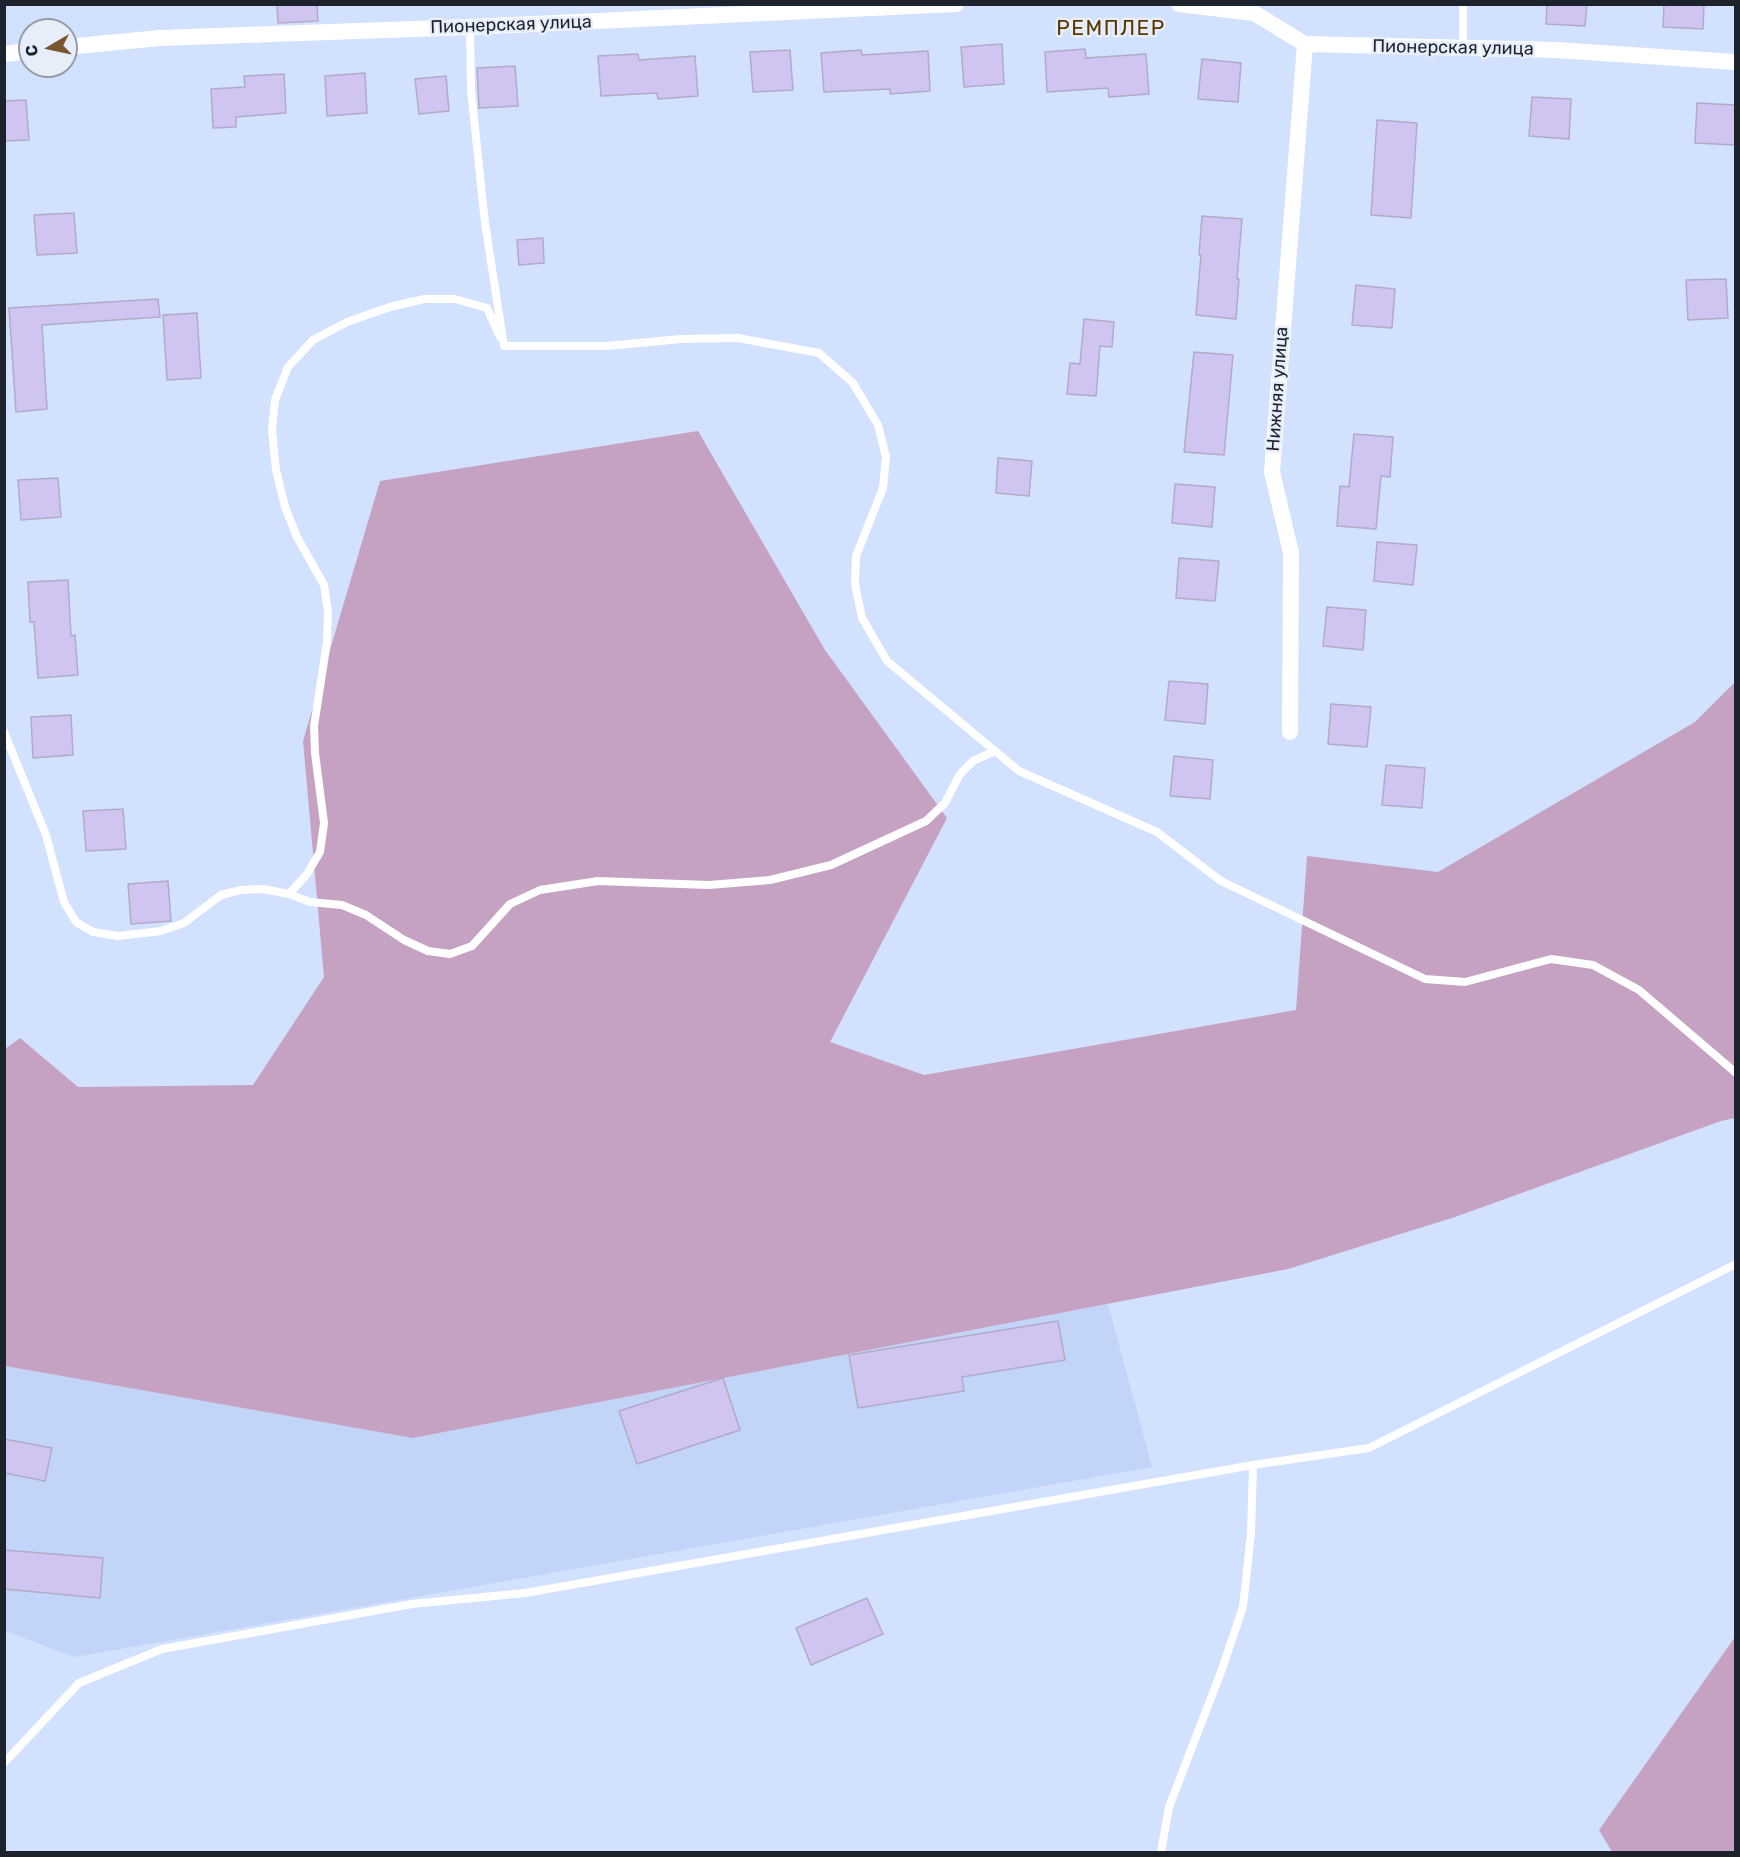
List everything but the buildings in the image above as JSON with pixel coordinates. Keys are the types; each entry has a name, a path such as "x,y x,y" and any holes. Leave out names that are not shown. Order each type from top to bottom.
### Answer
{"street":[{"name":"Пионерская улица","path":"78,46 160,38 470,27 956,4"},
{"name":"Пионерская улица","path":"1179,4 1254,13 1305,44 1557,50 1736,62"},
{"name":"Нижняя улица","path":"1290,732 1291,553 1272,472 1305,44"}],"lane":[{"path":"1463,4 1463,48"},
{"path":"470,27 471,90 482,201 504,346"},
{"path":"289,894 306,874 320,852 324,823 314,726 327,642 328,612 324,585 297,537 285,507 276,470 272,430 275,400 288,367 313,340 347,322 390,307 424,300 455,299 487,308 504,346"},
{"path":"504,346 608,346 681,339 738,338 819,353 854,383 878,425 886,457 883,488 856,556 855,584 862,618 887,661 1019,771 1158,832 1221,880 1425,979 1466,982 1551,959 1593,965 1639,990 1736,1073"},
{"path":"4,732 46,836 64,902 76,922 93,932 118,936 161,931 184,923 221,895 241,890 263,889 289,894 310,902 342,905 366,915 404,940 428,951 450,954 472,946 510,904 540,890 598,881 709,885 759,881 831,865 926,821 945,803 960,774 973,761 995,751"},
{"path":"4,1763 79,1683 162,1648 411,1604 525,1593 1253,1465 1369,1448 1736,1264"},
{"path":"1161,1852 1169,1808 1243,1606 1251,1533 1253,1465"}],"shaded area":[{"path":"698,431 825,650 947,818 830,1042 924,1075 1296,1010 1307,856 1438,872 1695,722 1735,682 1735,1118 1721,1121 1455,1217 1288,1269 413,1438 5,1366 5,1049 20,1038 78,1087 253,1085 324,977 303,741 380,481"},
{"path":"1108,1304 1152,1467 75,1657 5,1631 4,1366 413,1438"},
{"path":"1735,1637 1735,1852 1612,1852 1599,1830"}],"district":[{"name":"РЕМПЛЕР","path":"1111,29"}]}
